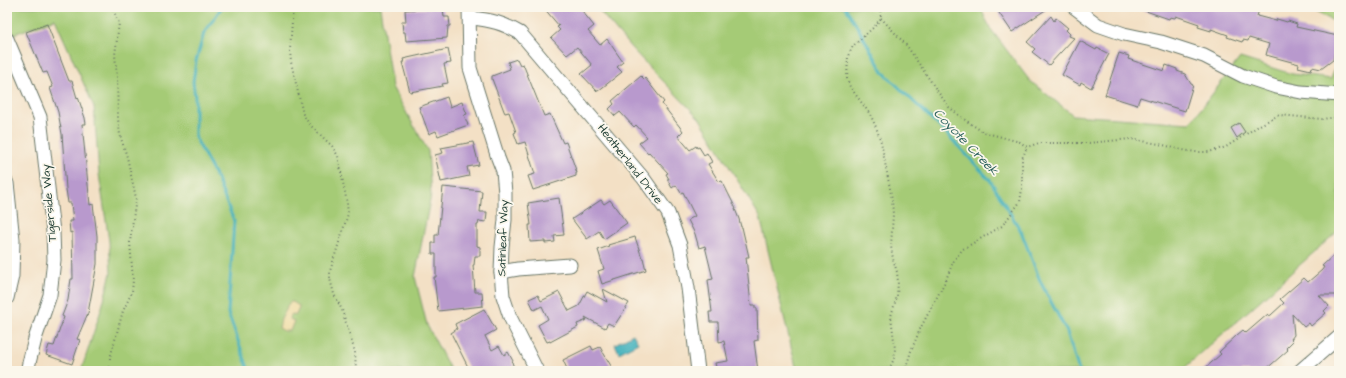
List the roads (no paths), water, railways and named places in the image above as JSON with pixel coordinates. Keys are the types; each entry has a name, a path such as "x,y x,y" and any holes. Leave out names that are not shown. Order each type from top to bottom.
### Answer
{"street":[{"path":"1074,7 1098,26 1124,34 1161,42 1204,56 1243,76 1276,87 1301,92 1339,95"},
{"name":"Satinleaf Way","path":"470,13 470,68 503,171 505,220 501,272 503,296 510,317 537,371"},
{"name":"Heatherland Drive","path":"470,13 507,25 520,33 644,179 668,214 680,245 686,274 698,371"},
{"name":"Tigerside Way","path":"7,39 40,117 54,232 54,260 50,295 35,339 27,371"},
{"path":"7,183 13,240 12,276 7,298"},
{"path":"501,272 518,269 570,265"},
{"path":"1300,371 1339,336"}],"water":[{"path":"633,334 638,343 619,353 615,344"}],"waterway":[{"path":"222,7 204,33 196,61 193,82 195,97 195,137 217,179 234,221 228,313 249,371"},
{"name":"Coyote Creek","path":"845,7 883,72 946,133 990,180 1021,231 1041,283 1067,332 1079,371"}]}
